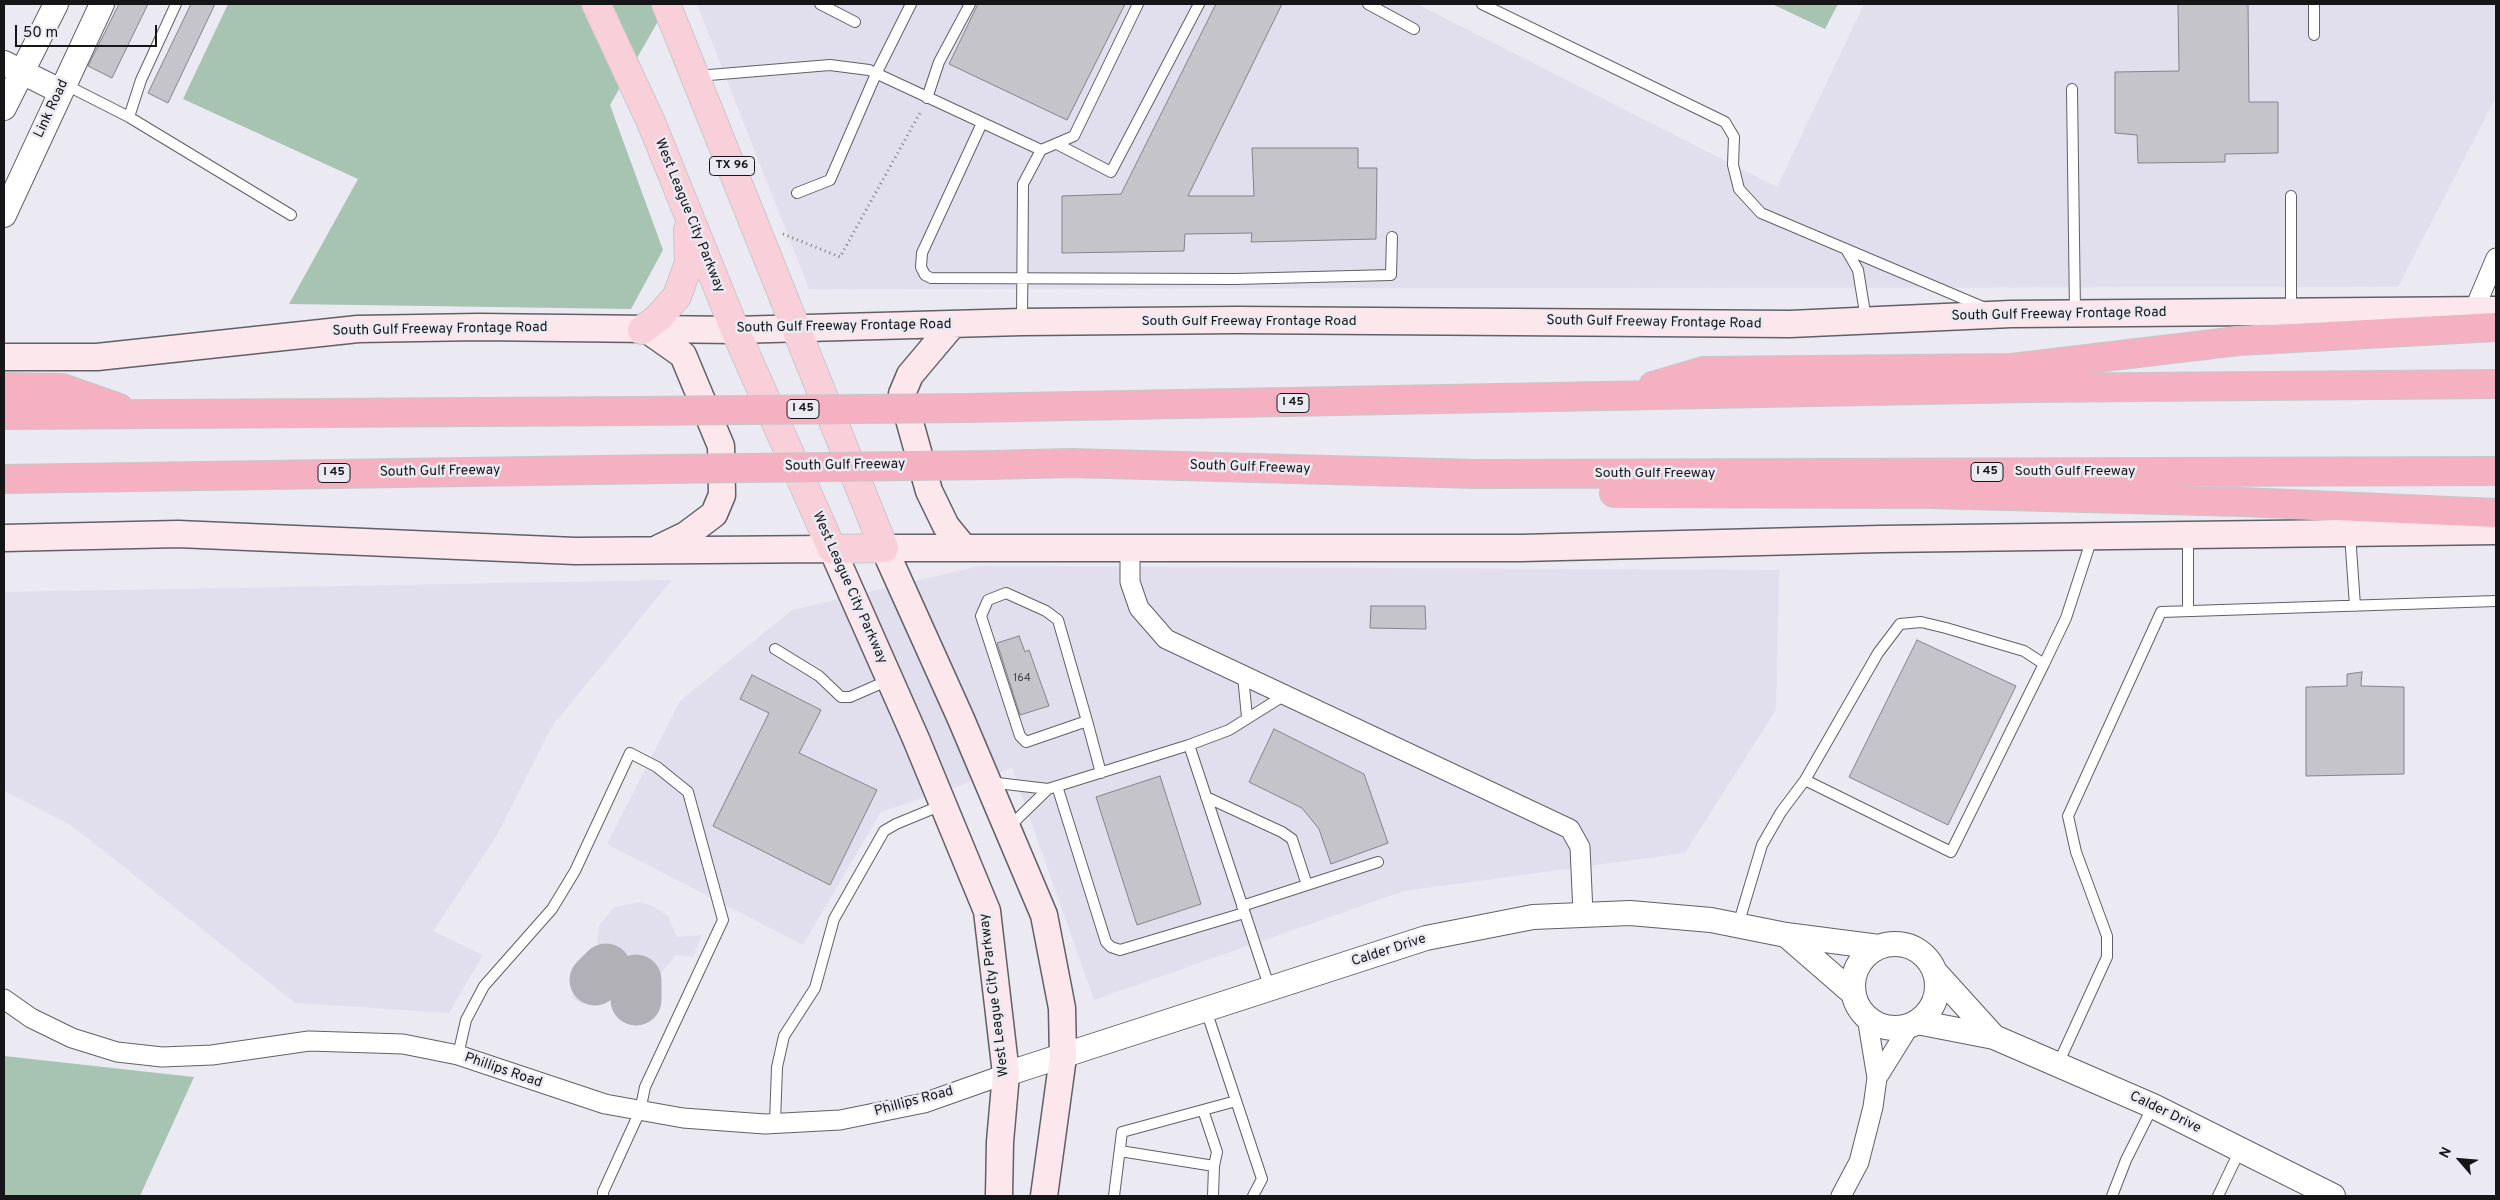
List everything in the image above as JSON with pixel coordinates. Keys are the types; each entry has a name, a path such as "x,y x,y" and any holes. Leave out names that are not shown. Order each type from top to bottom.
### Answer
{"highway":[{"path":"1618,396 1704,371 2012,368 2238,342 2496,327"},
{"name":"I 45","path":"4,416 968,408 2027,388 2496,384"},
{"path":"4,387 62,388 136,415"},
{"name":"South Gulf Freeway","path":"4,479 1071,463 1487,474 2496,471"},
{"path":"1363,471 1541,492 1928,494 2243,502 2496,513"},
{"path":"4,490 56,478"}],"main road":[{"name":"West League City Parkway","path":"596,4 651,122 735,330 890,679 986,911 1006,1074 1000,1142 999,1196"},
{"name":"TX 96","path":"666,4 884,548"},
{"path":"651,551 686,536 714,514 722,495 721,446 682,355 644,329 658,318 677,296 690,263 687,211"},
{"name":"South Gulf Freeway Frontage Road","path":"4,357 97,357 358,329 479,327 735,330 1022,322 1247,320 1790,324 2002,315 2485,310"},
{"path":"953,324 910,375 902,394 929,491 946,526 964,548"},
{"path":"4,538 178,534 571,551 651,551 884,548 1521,548 1881,539 2496,531"},
{"path":"884,548 988,781 1044,915 1062,1008 1063,1057 1044,1196"}],"street":[{"path":"4,108 13,67 56,4"},
{"name":"Link Road","path":"4,215 102,4"},
{"path":"13,67 62,87"},
{"path":"2485,310 2496,258"},
{"path":"1130,549 1130,582 1139,608 1166,639 1570,829 1580,847 1584,913"},
{"name":"Calder Drive","path":"1006,1074 1426,938 1533,917 1584,913 1657,915 1711,920 1786,935 1879,947"},
{"path":"1786,935 1854,994"},
{"path":"1877,1078 1914,1023 1927,1013 1934,1001 1937,987 1936,973 1929,960 1919,951 1906,945 1892,944 1879,947 1867,955 1858,966 1854,980 1854,994 1859,1007 1867,1017 1878,1024 1891,1028 1914,1023"},
{"name":"Calder Drive","path":"1936,973 1994,1037"},
{"name":"Phillips Road","path":"4,999 31,1018 72,1038 117,1052 162,1057 212,1055 309,1041 402,1044 458,1056 605,1104 683,1118 775,1123 840,1120 915,1105 1006,1074"},
{"path":"1841,1196 1858,1162 1873,1107 1877,1078 1867,1017"},
{"name":"Calder Drive","path":"1914,1023 1994,1037 2153,1106 2333,1196"}],"lane":[{"path":"129,117 141,80 176,4"},
{"path":"820,4 855,22"},
{"path":"797,193 830,180 876,74 911,4"},
{"path":"927,98 940,62 970,4"},
{"path":"1022,322 1023,184 1041,150 1074,136 1138,4"},
{"path":"1057,144 1112,172 1199,4"},
{"path":"1368,4 1414,29"},
{"path":"1482,4 1725,122 1734,137 1734,165 1739,189 1760,213 2002,315"},
{"path":"2314,4 2314,35"},
{"path":"696,76 830,66 869,70 1041,150"},
{"path":"62,87 129,117 291,215"},
{"path":"2072,89 2075,314"},
{"path":"982,123 922,253 921,267 925,275 931,278 1235,278 1391,275 1392,237"},
{"path":"2291,196 2291,312"},
{"path":"1846,249 1858,270 1866,321"},
{"path":"2350,532 2355,606"},
{"path":"2188,536 2188,611"},
{"path":"1806,780 1951,852 2066,618 2092,537"},
{"path":"1087,721 1026,742 1020,736 981,616 988,600 1006,593 1046,611 1058,620 1087,721 1101,773"},
{"path":"2058,1064 2107,957 2107,936 2076,852 2068,816 2161,612 2496,601"},
{"path":"1738,926 1762,845 1781,812 1806,780 1878,653 1900,624 1921,622 1946,628 2024,651 2044,664"},
{"path":"775,649 819,676 841,697 850,697 890,679"},
{"path":"1243,676 1247,717"},
{"path":"988,781 1053,788 1189,745 1229,730 1285,695"},
{"path":"1189,745 1270,989"},
{"path":"458,1056 466,1020 484,986 552,909 575,870 630,754 657,767 688,792 723,920 645,1087 640,1111 603,1192 603,1196"},
{"path":"1008,829 1053,788"},
{"path":"1053,788 1106,942 1120,950 1378,862"},
{"path":"1206,798 1282,832 1292,839 1307,885"},
{"path":"775,1123 777,1067 784,1036 815,988 834,919 884,831 896,824 943,805"},
{"path":"1206,1010 1262,1179 1253,1196"},
{"path":"1114,1196 1122,1132 1236,1101"},
{"path":"2112,1196 2126,1160 2153,1106"},
{"path":"1203,1110 1217,1152 1214,1166 1213,1196"},
{"path":"2218,1196 2240,1150"},
{"path":"1120,1151 1214,1166"}],"path":[{"path":"782,234 840,257 927,98"}],"shaded area":[{"path":"697,4 1417,4 1777,187 1864,4 2496,4 2496,97 2398,287 809,289"},
{"path":"979,566 1779,570 1776,710 1685,853 1404,891 1094,1000 1012,768 881,812 803,945 607,844 680,701 792,610"},
{"path":"672,580 552,726 497,835 433,931 483,955 449,1013 295,1003 71,825 4,791 4,592"},
{"path":"640,902 651,905 668,916 677,937 702,935 693,957 676,955 660,974 643,981 642,999 647,1006 648,1015 645,1021 633,1024 625,1023 620,1011 626,1002 630,1000 628,981 610,974 599,984 597,994 592,1001 582,1004 573,998 573,986 577,979 589,976 602,963 597,947 599,926 614,907"}],"green space":[{"path":"228,4 668,4 610,105 663,250 631,309 289,304 358,179 183,99"},
{"path":"1772,4 1838,4 1825,29"},
{"path":"4,1056 194,1077 140,1196 4,1196"}],"building":[{"path":"119,4 148,4 112,78 88,66"},
{"path":"191,4 215,4 168,103 148,93"},
{"path":"978,4 1125,4 1067,120 949,64"},
{"path":"1216,4 1282,4 1188,196 1254,196 1252,148 1358,148 1358,168 1377,168 1376,239 1251,242 1252,233 1185,234 1184,251 1062,253 1062,196 1121,194"},
{"path":"2178,4 2248,4 2249,102 2278,102 2278,153 2225,154 2225,162 2138,163 2137,135 2115,133 2115,72 2179,71"},
{"path":"1371,606 1425,606 1426,629 1370,628"},
{"path":"1019,636 1025,652 1029,650 1049,706 1020,715 997,643"},
{"path":"1917,640 2016,686 1948,825 1849,777"},
{"path":"2362,672 2361,686 2404,687 2404,774 2306,776 2306,687 2347,686 2347,674"},
{"path":"752,675 821,710 799,753 877,790 830,885 713,826 769,713 740,699"},
{"path":"1274,729 1364,774 1388,843 1331,864 1319,829 1302,808 1249,782"},
{"path":"1160,776 1201,904 1137,925 1096,797"}],"taxiway":[{"path":"595,980 606,969"},
{"path":"636,980 636,1000"}]}
